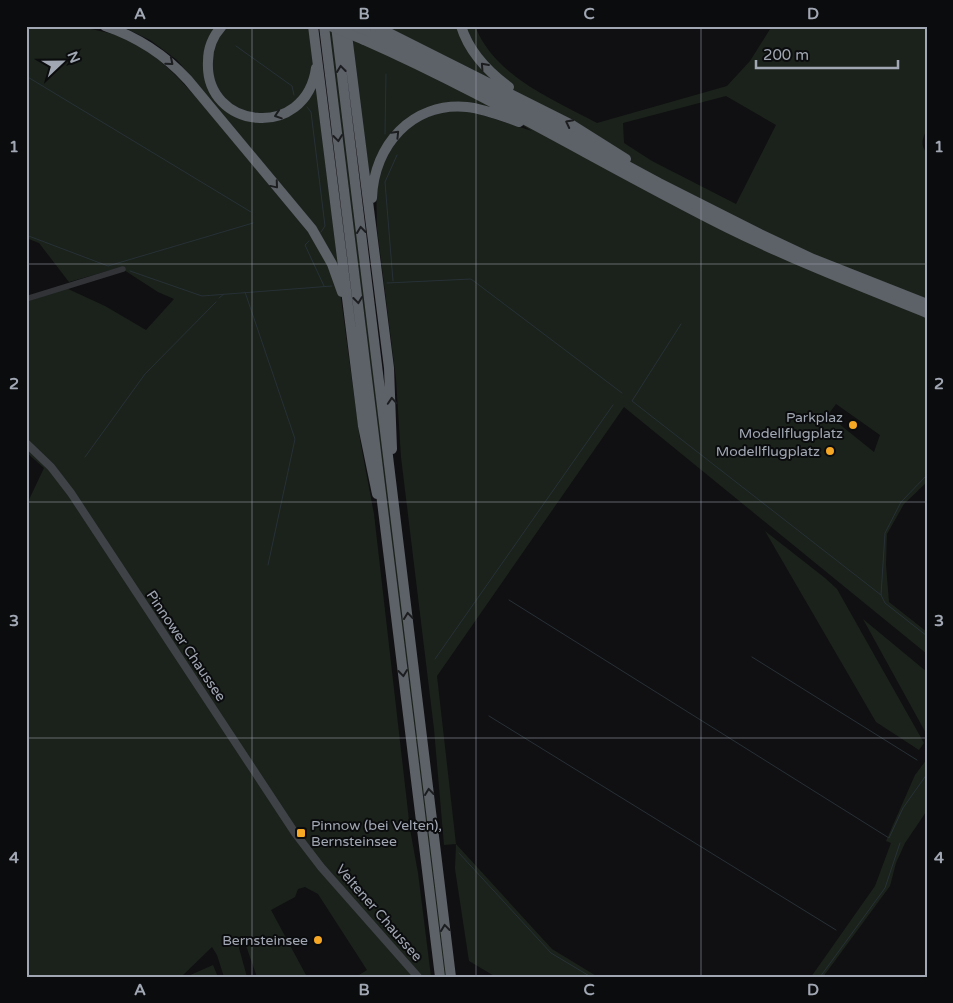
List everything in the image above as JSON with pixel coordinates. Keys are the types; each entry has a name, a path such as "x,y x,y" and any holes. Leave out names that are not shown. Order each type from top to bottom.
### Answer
{"highway":[{"path":"105,26 144,43 180,70 312,229 332,264 341,287 355,358"},
{"path":"222,26 213,38 209,51 208,66 210,80 214,90 224,103 247,116 276,117 288,112 301,102 313,81 316,49"},
{"path":"313,26 365,443 387,536"},
{"path":"324,26 440,977"},
{"path":"330,26 364,35 452,72 659,183 814,259 927,304"},
{"path":"336,26 451,977"},
{"path":"346,26 392,406 392,485"},
{"path":"352,26 364,35 762,244 808,265 927,313"},
{"path":"375,26 587,133 659,183"},
{"path":"461,26 476,57 489,72 536,106"},
{"path":"376,264 372,198 376,170 390,140 407,124 430,111 460,107 488,112 543,130"}],"main road":[{"name":"Pinnower Chaussee","path":"26,443 64,484 282,813 321,867"},
{"name":"Veltener Chaussee","path":"321,867 417,975"}],"street":[{"path":"26,299 122,269"}],"shaded area":[{"path":"50,26 100,31 124,38 146,50 168,68 198,99 313,238 326,259 340,291 360,440 374,514 410,829 418,873 431,977 356,977 367,970 318,894 305,887 298,889 295,897 271,910 307,977 257,977 243,937 239,948 247,977 224,977 217,955 212,947 181,977 26,977 26,506 44,468 26,452 26,302 66,288 105,306 146,330 174,299 158,292 124,270 111,270 69,282 39,243 26,238 26,28"},
{"path":"121,26 218,26 204,57 225,107 281,118 316,82 343,279 328,247 318,232 177,60 150,40"},
{"path":"227,26 311,26 314,53 312,74 310,80 295,101 276,112 255,113 236,106 220,93 212,74 213,51"},
{"path":"328,26 332,26 447,977 444,977"},
{"path":"363,26 394,29 385,26 475,26 484,44 511,73 544,95 597,123 727,86 750,61 772,26 927,26 927,130 922,142 923,148 927,153 927,482 904,504 887,534 886,565 889,602 927,632 927,654 624,407 437,676 456,844 444,845 434,729 401,457 396,379 377,228 376,180 392,142 419,120 444,111 470,111 532,131 504,114 462,104 399,126 369,193 350,39","holes":["726,96 776,125 736,204 652,161 624,143 623,123","836,404 880,435 874,452 828,415"]},
{"path":"765,531 837,589 924,743 919,750 876,722"},
{"path":"863,619 927,672 927,735"},
{"path":"927,759 926,812 905,843 896,863 890,886 823,977 811,977 875,886 891,843 886,841 915,775"},
{"path":"456,844 552,949 598,977 496,977 469,961 455,869"},
{"path":"213,965 218,977 186,977"}],"waterway":[{"path":"236,46 292,86 294,95"},
{"path":"385,134 386,74"},
{"path":"26,76 251,212"},
{"path":"307,107 311,112 325,226 321,232"},
{"path":"393,281 385,182 397,155"},
{"path":"26,235 108,266 253,223"},
{"path":"309,241 305,245 324,286"},
{"path":"130,271 202,296 332,286"},
{"path":"387,283 471,279 622,393"},
{"path":"245,292 295,439 268,565"},
{"path":"219,298 224,294"},
{"path":"85,457 145,374 216,302"},
{"path":"681,324 632,401 881,595"},
{"path":"435,659 613,405"},
{"path":"927,475 901,502 885,533 881,595 885,603 927,636"},
{"path":"509,600 889,838 903,808 927,774"},
{"path":"752,657 917,760"},
{"path":"489,716 836,930"},
{"path":"820,977 885,888 900,843"},
{"path":"459,853 551,953 591,977"}],"place":[{"name":"Parkplaz Modellflugplatz","path":"853,425"},
{"name":"Modellflugplatz","path":"830,451"},
{"name":"Pinnow (bei Velten), Bernsteinsee","path":"301,833"},
{"name":"Bernsteinsee","path":"318,940"}]}
